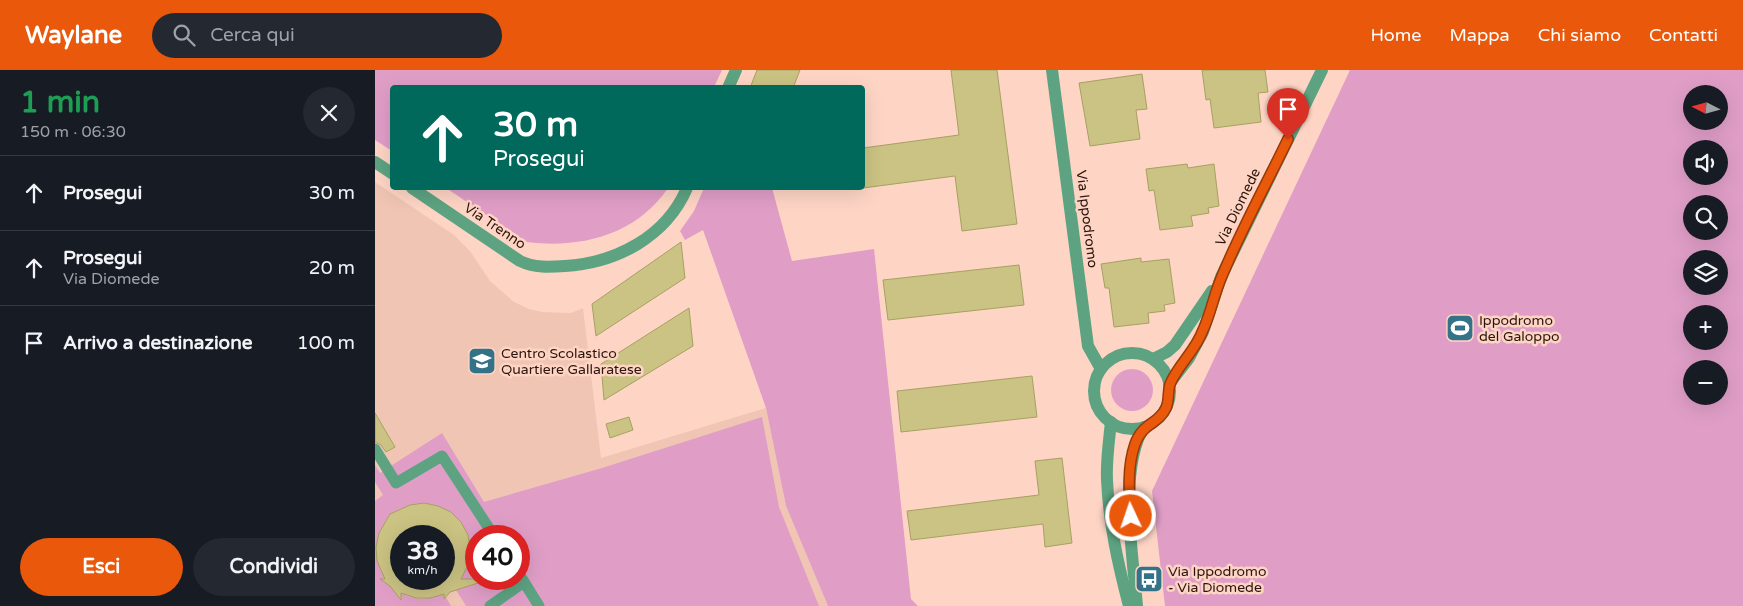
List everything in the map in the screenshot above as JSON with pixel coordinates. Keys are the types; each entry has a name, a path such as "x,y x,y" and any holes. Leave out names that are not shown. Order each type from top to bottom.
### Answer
{"street":[{"path":"730,85 736,70"},
{"name":"Via Ippodromo","path":"1052,70 1088,346 1090,353 1101,369"},
{"name":"Via Diomede","path":"1169,384 1189,358 1203,332 1221,277 1322,70"},
{"path":"375,162 390,172"},
{"name":"Via Trenno","path":"415,190 520,261 527,265 544,267 599,262 634,247 659,228 674,212 686,190"},
{"name":"Via Diomede","path":"1153,359 1167,352 1175,345 1221,277"},
{"path":"1125,354 1139,354 1153,359 1163,368 1169,384 1169,397 1165,410 1156,420 1144,427 1127,428 1111,422 1099,409 1095,396 1095,382 1101,369 1111,359 1125,354"},
{"path":"1111,422 1107,478 1109,505 1114,548 1129,606"},
{"path":"1137,606 1129,483 1135,445 1144,427"},
{"path":"375,449 396,483 443,456 487,525"},
{"path":"490,606 508,590"},
{"path":"529,590 539,606"}],"shaded area":[{"path":"375,70 722,70 715,85 390,85 390,150 375,140"},
{"name":"Ippodromo del Galoppo","path":"1350,70 1743,70 1743,606 1165,606 1152,491"},
{"name":"Centro Scolastico Quartiere Gallaratese","path":"375,182 454,235 470,251 490,281 514,302 529,309 542,312 571,313 583,308 601,458 766,408 786,506 828,606 375,606"},
{"path":"449,190 666,190 641,217 607,235 568,243 527,242"},
{"path":"703,190 773,190 792,261 874,249 911,599 918,606 828,606 786,506 766,408 703,230 685,240 680,231 694,211"},
{"path":"1128,369 1136,369 1147,375 1153,390 1147,405 1136,411 1128,411 1117,405 1111,394 1111,386 1117,375"},
{"path":"762,417 779,507 819,606 466,606 455,589 465,570 465,590 530,590 530,525 465,525 465,533 452,514 438,506 429,504 414,508 385,522 382,533 381,556 390,581 390,590 398,590 403,594 421,599 444,594 451,606 375,606 375,501 383,495 375,482 375,465 380,473 442,433 484,502 602,468"}],"building":[{"path":"757,70 800,70 794,85 751,85"},
{"path":"951,70 997,70 1017,224 962,231 955,176 865,188 865,148 959,135"},
{"path":"1202,70 1265,70 1268,92 1258,93 1261,122 1214,128 1210,99 1206,100"},
{"path":"1142,74 1147,109 1136,110 1140,139 1090,146 1079,83"},
{"path":"1187,164 1188,168 1214,164 1219,206 1208,208 1209,213 1191,216 1193,226 1160,230 1154,190 1149,191 1146,169"},
{"path":"681,242 685,278 596,336 592,304"},
{"path":"1141,258 1141,262 1169,259 1175,303 1164,305 1165,311 1148,313 1149,323 1114,327 1109,288 1105,288 1101,264"},
{"path":"1019,265 1024,305 888,320 883,280"},
{"path":"689,308 693,346 604,400 601,364"},
{"path":"1032,376 1037,417 901,432 897,391"},
{"path":"375,413 395,447 386,452 381,445 375,442"},
{"path":"629,417 633,430 610,438 606,424"},
{"path":"1062,458 1072,543 1045,547 1043,524 911,540 907,511 1039,495 1035,461"},
{"path":"424,503 438,506 451,512 461,522 465,529 465,571 461,579 465,579 465,587 450,592 444,599 444,594 430,598 416,598 401,593 401,600 393,590 455,590 455,525 390,525 390,586 380,579 385,579 377,561 376,547 379,533 390,514 410,505"}],"place":[{"name":"Ippodromo del Galoppo","path":"1460,328"},
{"name":"Centro Scolastico Quartiere Gallaratese","path":"482,361"},
{"name":"Via Ippodromo - Via Diomede","path":"1149,579"}],"route":[{"path":"1131,516 1129,483 1131,460 1139,435 1144,427 1156,420 1165,410 1169,397 1169,384 1189,358 1203,332 1221,277 1288,139"}]}
